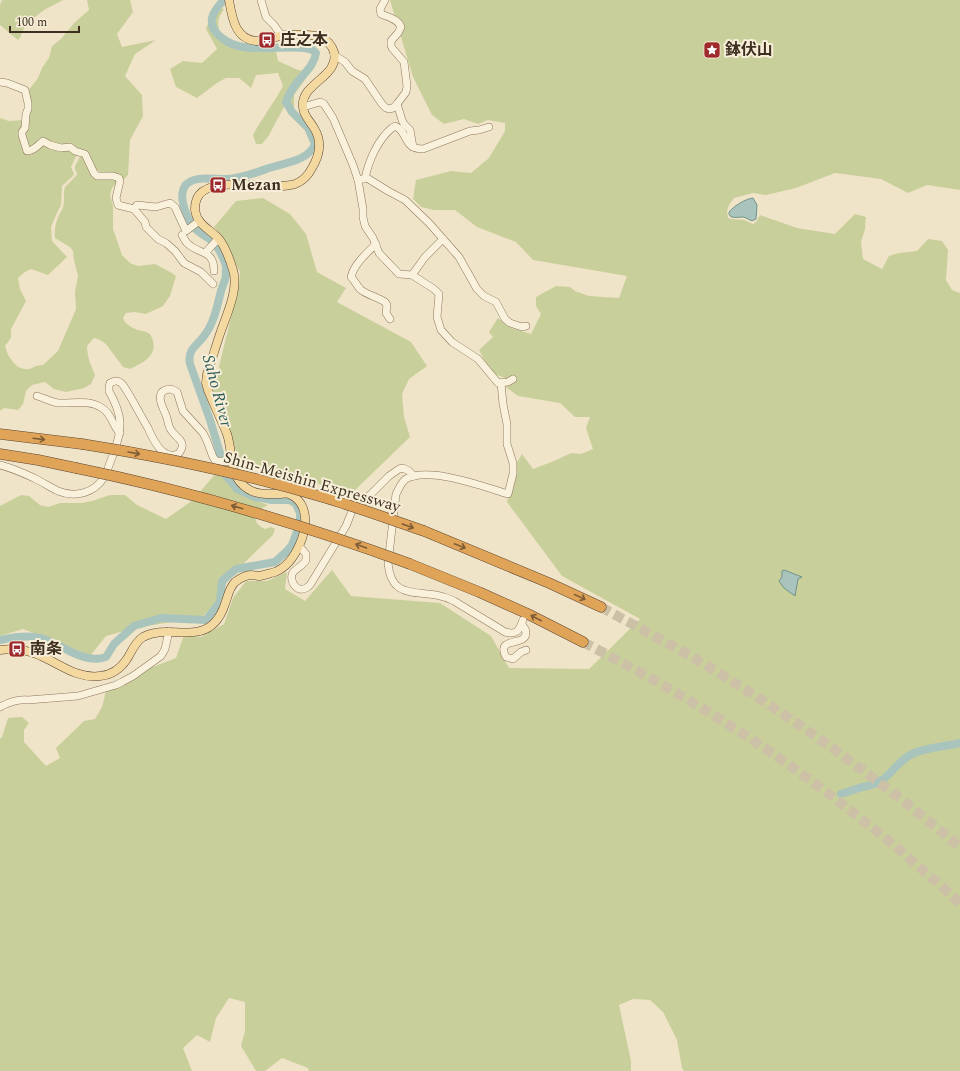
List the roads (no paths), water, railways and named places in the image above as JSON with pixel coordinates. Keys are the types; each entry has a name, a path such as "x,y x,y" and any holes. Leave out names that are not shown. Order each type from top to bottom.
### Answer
{"highway":[{"name":"Shin-Meishin Expressway","path":"0,434 82,444 163,458 216,469 325,498 424,531 543,580 601,607"},
{"path":"0,454 38,460 128,479 270,517 353,543 479,592 528,614 583,642"}],"main road":[{"path":"0,650 17,649 29,652 42,656 79,674 100,676 111,673 119,668 127,659 135,645 142,638 152,634 169,631 188,632 200,631 207,628 215,622 220,615 230,589 235,582 250,575 260,576 276,572 285,566 300,547 305,522 304,508 298,500 289,494 261,494 248,489 236,477 230,462 227,436 208,390 206,383 207,374 231,302 235,276 223,245 204,227 199,220 196,214 196,202 197,197 207,188 245,185 287,186 297,183 306,177 315,163 320,147 317,134 306,117 303,106 303,98 310,88 331,67 334,59 334,52 331,45 320,37 308,35 281,35 267,40 256,41 244,37 238,30 233,20 230,3"}],"street":[{"path":"261,0 266,17 281,35"},
{"path":"334,55 346,62 352,72 365,79 386,108 393,108 397,104 406,92 407,86 404,62 392,48 391,41 401,27 395,20 381,14 380,9 385,0"},
{"path":"0,82 25,90 28,109 25,128 22,135 28,152 44,141 50,145 61,148 70,147 85,154 97,176 113,176 120,180 116,198 118,205 134,209 145,222 146,227 158,239 166,243 175,251 184,263 201,272 213,284"},
{"path":"303,106 320,102 324,104 333,118 361,179 363,217 365,226 373,238 379,253 399,274 412,275 434,289 439,294 437,317 441,330 452,342 478,359 498,383 513,380"},
{"path":"397,104 402,120 410,130 413,147"},
{"path":"361,179 376,147 395,126 402,131 406,140 417,149 423,149 470,131 489,127"},
{"path":"361,179 367,178 405,200 429,223 459,257 477,289 484,296 496,302 505,319 510,323 522,327 526,326"},
{"path":"134,209 137,206 156,206 170,203 175,207 186,243 210,257 214,264 214,271"},
{"path":"183,234 199,220"},
{"path":"412,275 425,257 443,239"},
{"path":"205,253 217,240"},
{"path":"376,244 358,263 351,274 351,277 356,282 357,286 362,290 385,302 387,305 386,313 390,319"},
{"path":"0,465 9,467 66,493 73,494 88,492 95,488 104,477 120,433 119,413 109,387 110,383 117,381 120,381 127,390 160,449 164,452 173,456 180,452 182,448 181,441 170,428 160,402 160,397 167,389 177,392 183,411 203,433 213,457 217,461 230,462"},
{"path":"501,383 507,424 508,444 513,463 508,494 446,476 433,474 414,476 406,480 400,486 396,494 388,563 392,581 406,592 446,597 505,632 511,634 517,632 522,622 526,631 526,637 523,640 509,642 506,644 503,653 506,657 513,659 521,652 526,650"},
{"path":"37,396 59,403 75,402 94,404 102,408 110,415 120,433"},
{"path":"300,547 306,554 306,560 293,572 292,579 296,587 306,589 310,585 346,526 352,511 388,476 399,469 403,468 414,476"},
{"path":"0,707 7,703 21,700 78,696 116,685 133,676 161,656 165,649 169,631"}],"water":[{"path":"753,198 757,205 756,219 751,220 743,217 730,216 729,212 737,205"},
{"path":"784,570 802,577 798,579 795,596 784,588 779,581 782,577 782,571"}],"waterway":[{"name":"Saho River","path":"0,640 20,637 41,638 73,653 97,659 106,657 114,644 134,626 161,618 206,620 220,602 222,581 236,569 275,562 292,545 300,524 300,513 296,504 290,500 272,500 255,497 237,489 226,476 210,420 189,359 191,351 204,336 213,320 225,280 226,267 216,246 212,241 199,232 190,222 184,206 182,195 185,186 189,182 199,179 228,179 244,176 302,158 312,150 315,144 308,128 292,112 286,102 294,87 311,66 316,53 313,50 305,48 259,48 243,47 232,44 217,34 212,24 214,13 224,0"},
{"path":"841,794 879,782 890,774 903,760 912,754 930,748 960,743"}],"tunnel":[{"path":"601,607 714,670 790,719 848,759 905,802 960,847"},
{"path":"583,642 686,698 769,751 802,774 899,849 960,903"}],"place":[{"name":"庄之本","path":"267,40"},
{"name":"鉢伏山","path":"712,50"},
{"name":"Mezan","path":"218,185"},
{"name":"南条","path":"17,649"}]}
